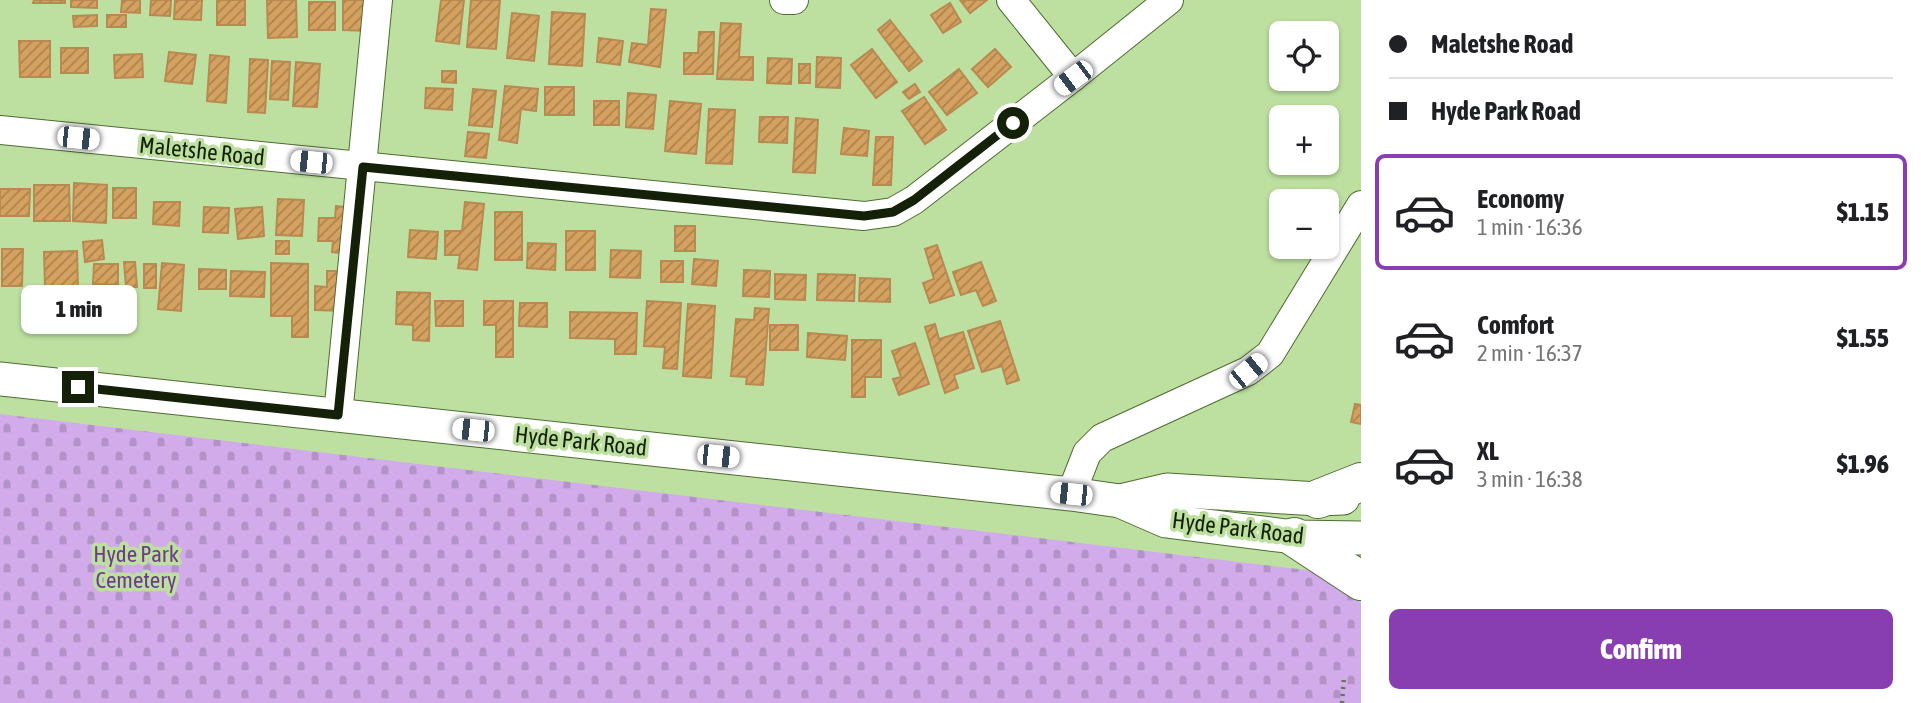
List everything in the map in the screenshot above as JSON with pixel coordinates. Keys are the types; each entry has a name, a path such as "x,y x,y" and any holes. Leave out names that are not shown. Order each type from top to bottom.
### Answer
{"main road":[{"path":"1318,499 1361,482"},
{"path":"1294,537 1361,581"}],"street":[{"path":"338,415 378,0"},
{"path":"787,0 794,0"},
{"path":"1011,0 1073,78"},
{"name":"Maletshe Road","path":"0,130 864,216 893,212 914,200 1073,78 1169,0"},
{"path":"1071,494 1087,453 1102,438 1248,371 1270,354 1361,205"},
{"name":"Hyde Park Road","path":"0,379 1071,494 1120,501 1166,521 1294,537 1361,538"},
{"name":"Hyde Park Road","path":"1120,501 1167,490 1318,499 1361,497"}],"path":[{"path":"1342,703 1344,677"}],"green space":[{"name":"Hyde Park Cemetery","path":"0,414 1323,572 1361,603 1361,703 0,703"}],"building":[{"path":"34,0 65,0 65,3 33,3"},
{"path":"71,0 97,0 97,8 71,7"},
{"path":"122,0 140,0 140,13 121,12"},
{"path":"151,0 171,0 170,16 150,15"},
{"path":"175,0 202,0 201,20 174,19"},
{"path":"217,0 245,0 245,25 217,25"},
{"path":"267,0 296,0 297,37 268,38"},
{"path":"343,0 368,0 368,31 343,30"},
{"path":"441,0 464,0 459,44 436,41"},
{"path":"471,0 500,0 496,49 467,47"},
{"path":"960,0 987,0 970,13"},
{"path":"309,2 335,2 335,30 309,30"},
{"path":"950,3 961,22 943,33 931,15"},
{"path":"651,9 666,10 660,67 629,62 632,43 648,45"},
{"path":"552,12 585,14 582,66 549,64"},
{"path":"512,13 539,16 534,61 507,58"},
{"path":"97,15 97,26 74,27 73,16"},
{"path":"107,15 126,15 126,27 107,27"},
{"path":"890,20 922,61 909,71 878,30"},
{"path":"721,23 741,24 739,57 753,57 753,80 717,79"},
{"path":"699,32 714,32 713,74 684,74 684,53 698,53"},
{"path":"599,38 623,41 620,65 597,62"},
{"path":"19,41 50,41 50,77 20,77"},
{"path":"61,48 88,48 88,73 61,73"},
{"path":"872,49 897,82 876,98 851,65"},
{"path":"995,49 1011,67 988,87 972,69"},
{"path":"169,52 196,55 192,84 165,81"},
{"path":"142,54 143,77 115,78 114,55"},
{"path":"210,55 229,57 226,103 207,101"},
{"path":"817,57 841,58 840,88 816,87"},
{"path":"768,58 792,59 791,84 767,83"},
{"path":"250,59 268,60 265,113 248,112"},
{"path":"272,61 290,62 288,100 270,99"},
{"path":"296,62 320,64 317,107 293,106"},
{"path":"799,64 810,64 810,83 799,83"},
{"path":"959,69 977,93 947,115 929,92"},
{"path":"442,71 456,71 456,83 442,82"},
{"path":"915,84 920,92 909,99 903,92"},
{"path":"505,86 538,89 536,111 521,109 517,143 499,140"},
{"path":"545,87 574,87 574,115 545,115"},
{"path":"426,88 453,89 452,110 425,108"},
{"path":"473,89 496,91 492,127 469,125"},
{"path":"628,93 656,95 653,129 626,127"},
{"path":"924,97 946,130 925,144 902,111"},
{"path":"594,101 619,101 619,125 594,125"},
{"path":"670,101 701,104 696,154 665,151"},
{"path":"709,109 735,110 732,164 706,163"},
{"path":"760,117 788,117 787,143 759,142"},
{"path":"796,118 818,120 815,173 793,172"},
{"path":"844,128 869,131 867,156 841,154"},
{"path":"468,132 489,134 486,158 465,156"},
{"path":"876,137 893,137 891,185 873,185"},
{"path":"74,183 107,185 106,223 73,221"},
{"path":"34,185 69,185 70,221 34,221"},
{"path":"113,188 136,188 136,218 113,218"},
{"path":"0,189 30,189 29,216 0,216"},
{"path":"278,199 304,200 302,236 276,235"},
{"path":"154,202 180,202 179,226 153,224"},
{"path":"465,202 484,204 477,270 458,268 460,255 445,255 445,231 462,231"},
{"path":"336,206 352,208 349,254 332,252 333,241 318,241 319,218 335,218"},
{"path":"204,207 229,208 228,233 203,232"},
{"path":"262,207 264,236 238,239 235,209"},
{"path":"495,212 522,212 522,260 495,260"},
{"path":"675,226 695,226 695,251 675,251"},
{"path":"410,230 438,232 436,259 408,257"},
{"path":"566,231 595,231 595,270 566,270"},
{"path":"102,240 104,259 85,262 83,242"},
{"path":"276,241 289,241 289,254 276,254"},
{"path":"528,243 556,244 555,270 527,268"},
{"path":"937,245 954,295 930,303 923,283 934,279 925,249"},
{"path":"2,249 23,249 22,286 2,286"},
{"path":"611,250 641,251 640,278 610,277"},
{"path":"77,251 78,286 45,287 44,252"},
{"path":"694,259 718,261 716,286 692,284"},
{"path":"661,261 683,261 683,282 661,282"},
{"path":"124,262 135,262 137,287 126,287"},
{"path":"981,262 996,301 983,306 976,290 961,295 953,272"},
{"path":"162,263 184,265 181,311 158,309"},
{"path":"271,263 308,264 308,337 292,337 292,316 271,316"},
{"path":"94,264 118,264 118,285 93,284"},
{"path":"144,264 156,264 156,288 144,288"},
{"path":"199,269 226,270 226,289 199,289"},
{"path":"744,270 770,271 769,297 743,296"},
{"path":"231,271 265,272 264,297 230,296"},
{"path":"327,271 345,271 344,311 315,310 315,286 327,287"},
{"path":"775,274 806,275 805,300 775,299"},
{"path":"818,274 855,275 854,301 817,300"},
{"path":"860,278 890,279 890,302 859,301"},
{"path":"397,292 430,293 429,341 413,340 413,325 396,324"},
{"path":"435,301 463,301 463,326 436,326"},
{"path":"484,301 513,301 513,357 496,357 496,325 484,325"},
{"path":"647,301 681,303 677,369 663,368 665,347 644,346"},
{"path":"520,303 547,303 547,327 519,326"},
{"path":"688,304 715,306 711,378 683,376"},
{"path":"755,308 769,309 763,385 746,384 747,377 731,376 736,319 754,320"},
{"path":"570,312 637,313 636,354 615,354 615,339 570,338"},
{"path":"1000,321 1019,380 1007,384 1002,366 982,372 968,331"},
{"path":"935,324 939,339 963,332 974,368 954,375 958,388 945,393 925,327"},
{"path":"770,325 798,325 798,350 770,350"},
{"path":"808,333 847,336 845,360 807,357"},
{"path":"852,340 881,340 881,377 865,377 865,397 852,397"},
{"path":"915,343 929,384 899,395 893,379 901,377 892,351"},
{"path":"1355,404 1361,405 1361,424 1351,422"}],"route":[{"path":"78,387 338,415 363,167 864,216 893,212 914,200 1013,123"}]}
